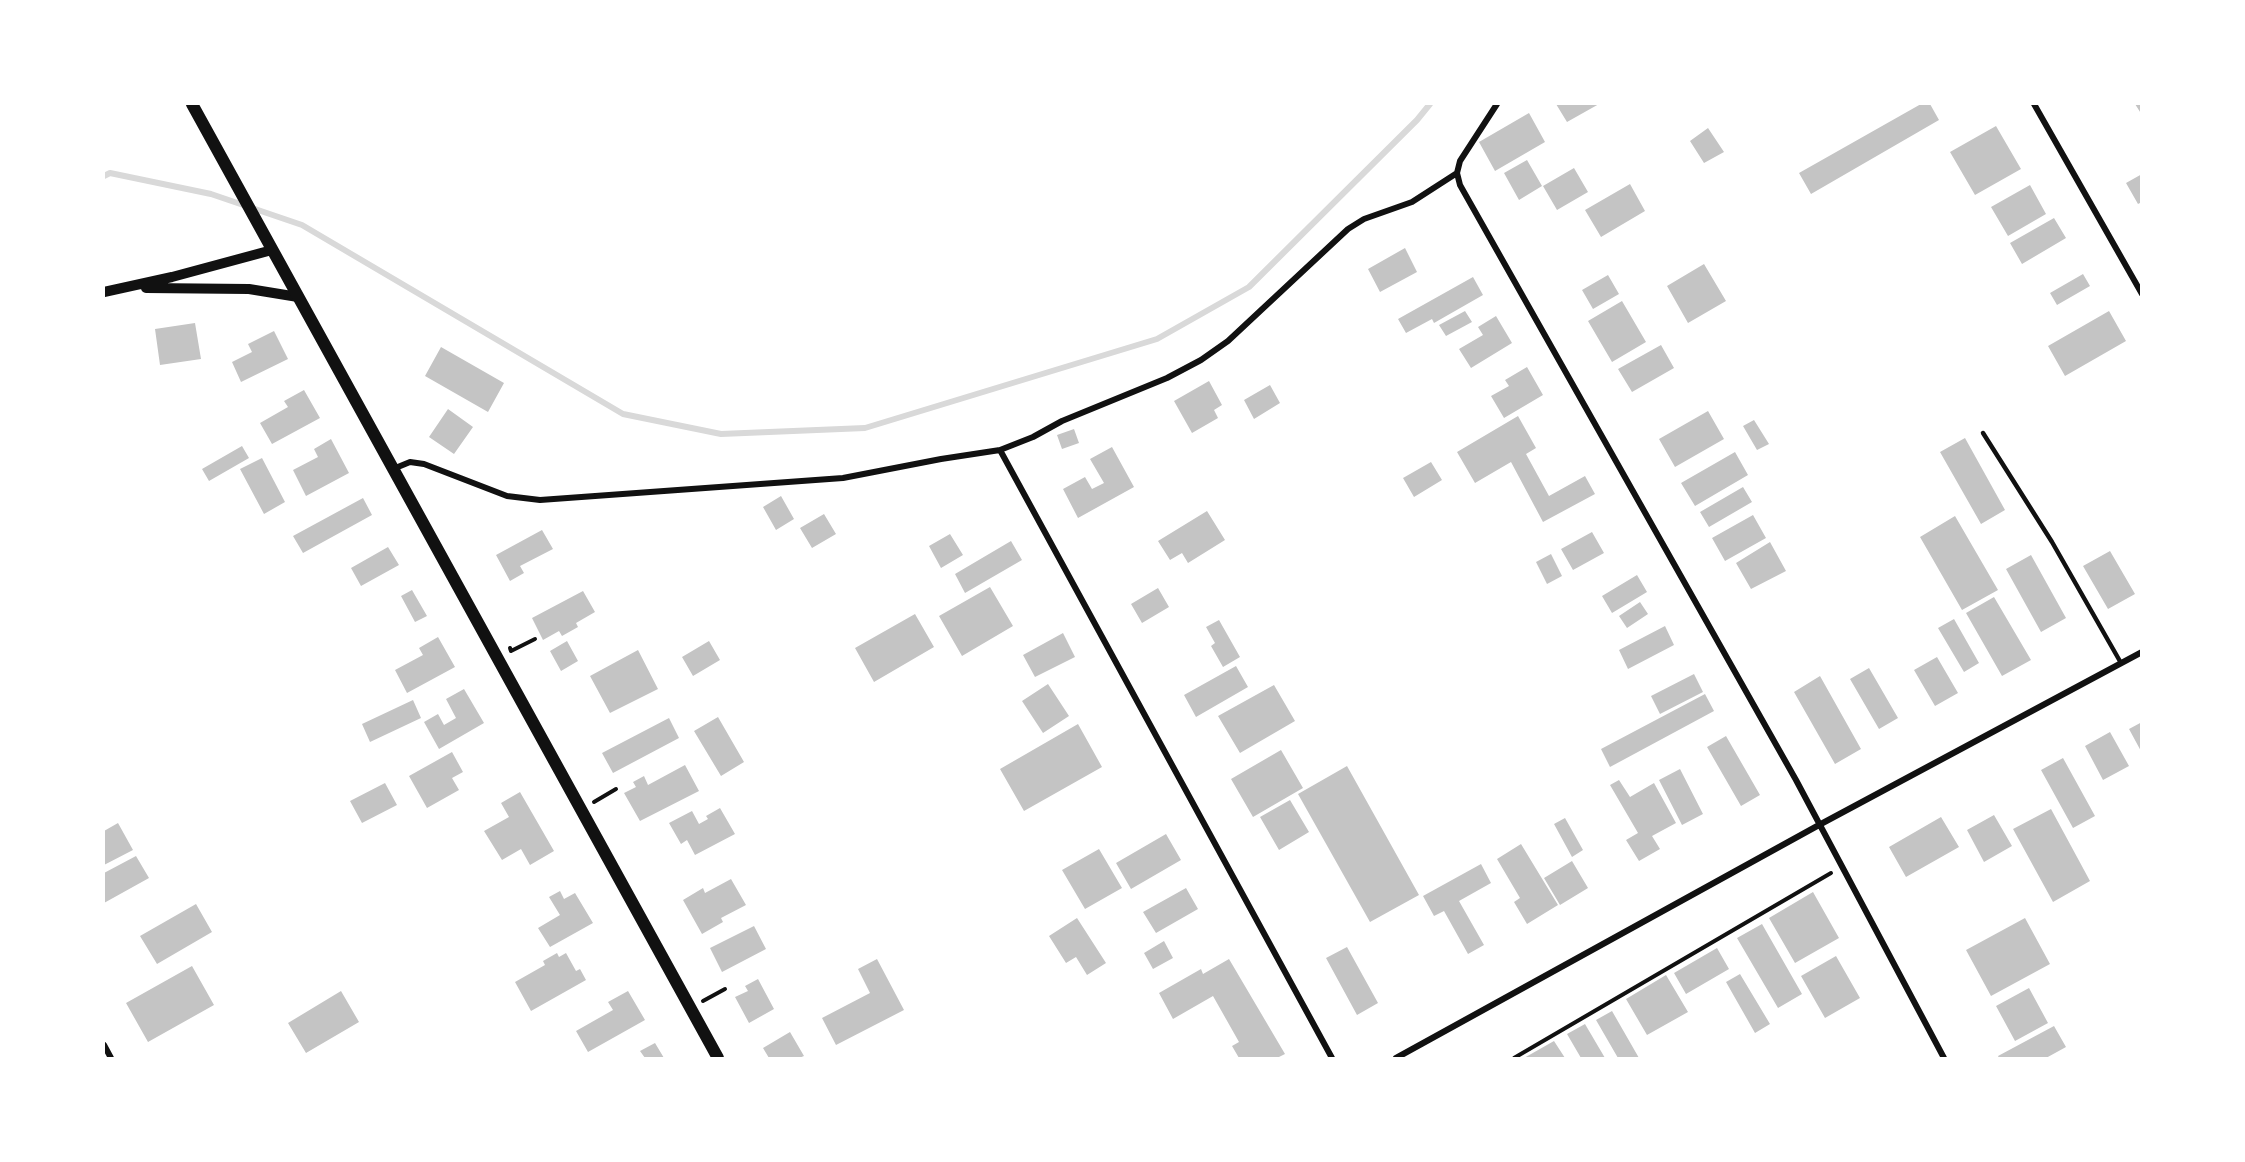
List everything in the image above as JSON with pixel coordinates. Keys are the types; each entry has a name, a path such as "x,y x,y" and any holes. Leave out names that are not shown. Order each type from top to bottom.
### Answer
{"main road":[{"path":"192,104 718,1059"}],"street":[{"path":"1497,104 1460,161 1457,173 1460,185 1819,825 1944,1059"},
{"path":"2034,104 2142,294"},
{"path":"393,469 410,462 424,464 507,496 540,500 843,478 1000,450 1033,437 1062,420 1167,378 1201,360 1228,342 1348,229 1365,219 1412,202 1457,173"},
{"path":"104,292 172,277 270,245"},
{"path":"124,288 249,289 298,297"},
{"path":"1000,450 1332,1059"},
{"path":"1396,1059 1819,825 2142,652"},
{"path":"104,1045 111,1059"}],"lane":[{"path":"1983,433 2052,542 2121,663"}],"path":[{"path":"511,651 535,639"},
{"path":"594,801 616,789"},
{"path":"1514,1059 1842,867"},
{"path":"703,1001 725,989"}],"building":[{"path":"1556,104 1599,104 1567,122"},
{"path":"1921,104 1930,104 1939,120 1811,194 1799,173"},
{"path":"2135,104 2142,104 2142,115"},
{"path":"1529,113 1545,142 1495,171 1479,142"},
{"path":"1996,126 2021,169 1975,195 1950,152"},
{"path":"1708,128 1724,152 1704,163 1690,141"},
{"path":"1527,160 1542,186 1519,200 1504,173"},
{"path":"1574,168 1588,192 1557,210 1543,186"},
{"path":"2142,174 2142,202 2138,204 2126,183"},
{"path":"1630,184 1645,211 1601,237 1585,210"},
{"path":"2030,185 2046,214 2008,236 1991,207"},
{"path":"2054,218 2066,238 2022,264 2010,243"},
{"path":"1405,248 1417,272 1380,292 1368,269"},
{"path":"1704,264 1726,301 1688,323 1667,286"},
{"path":"2083,274 2090,286 2057,305 2050,293"},
{"path":"1608,275 1619,294 1593,309 1582,290"},
{"path":"1473,277 1483,295 1434,323 1432,319 1406,333 1398,319"},
{"path":"1622,301 1646,342 1612,362 1588,321"},
{"path":"1465,311 1472,322 1446,336 1439,325"},
{"path":"2109,311 2126,341 2065,376 2048,346"},
{"path":"1496,316 1512,343 1471,368 1459,349 1483,335 1478,327"},
{"path":"195,323 201,359 160,365 155,329"},
{"path":"274,331 288,359 241,382 232,362 252,352 248,344"},
{"path":"1661,345 1674,368 1632,392 1618,369"},
{"path":"441,347 504,383 488,412 425,376"},
{"path":"1527,367 1543,395 1504,418 1491,396 1509,386 1505,380"},
{"path":"1209,381 1222,405 1214,410 1218,418 1192,433 1174,401"},
{"path":"1270,385 1280,403 1254,419 1244,400"},
{"path":"304,390 320,418 272,444 260,423 288,407 284,401"},
{"path":"448,409 473,427 454,454 429,437"},
{"path":"1708,411 1724,439 1675,467 1659,439"},
{"path":"1518,416 1536,448 1526,454 1549,496 1585,476 1595,494 1543,522 1511,462 1475,483 1457,452"},
{"path":"1754,420 1769,444 1757,450 1743,426"},
{"path":"1074,429 1079,443 1062,449 1057,435"},
{"path":"1965,438 2005,510 1981,524 1940,452"},
{"path":"331,439 349,473 306,496 293,470 318,457 314,449"},
{"path":"242,446 249,458 209,481 202,469"},
{"path":"1112,447 1134,487 1078,518 1063,489 1085,477 1092,489 1104,483 1090,459"},
{"path":"1735,452 1748,475 1695,506 1681,483"},
{"path":"262,458 285,502 264,514 240,469"},
{"path":"1431,462 1442,480 1414,497 1403,478"},
{"path":"1743,487 1752,502 1709,527 1700,512"},
{"path":"781,496 794,519 776,530 763,507"},
{"path":"363,498 372,515 303,553 293,536"},
{"path":"1207,511 1225,540 1188,563 1182,553 1170,560 1158,541"},
{"path":"824,514 836,534 812,548 800,528"},
{"path":"1753,515 1766,538 1725,561 1712,538"},
{"path":"1955,516 1998,590 1962,610 1920,537"},
{"path":"542,530 553,549 520,566 524,573 510,581 496,555"},
{"path":"1592,532 1604,553 1573,570 1561,549"},
{"path":"950,534 963,555 941,568 929,546"},
{"path":"1011,541 1022,560 965,593 955,574"},
{"path":"1770,542 1786,571 1751,589 1736,563"},
{"path":"388,547 399,565 361,586 351,568"},
{"path":"2110,551 2135,594 2108,609 2083,566"},
{"path":"1551,554 1562,576 1547,584 1536,562"},
{"path":"2031,555 2066,618 2041,632 2006,569"},
{"path":"1637,575 1647,592 1612,613 1602,596"},
{"path":"990,587 1013,626 962,656 939,616"},
{"path":"1158,588 1169,607 1142,623 1131,604"},
{"path":"412,590 427,616 415,622 401,596"},
{"path":"583,591 595,612 576,623 578,627 562,636 559,631 543,640 532,618"},
{"path":"1994,597 2031,660 2002,676 1966,613"},
{"path":"1640,602 1648,614 1627,628 1619,616"},
{"path":"915,614 934,647 874,682 855,648"},
{"path":"1954,619 1979,663 1964,672 1938,628"},
{"path":"1219,620 1240,657 1223,667 1211,646 1215,643 1206,627"},
{"path":"1665,626 1674,645 1628,669 1619,650"},
{"path":"1063,633 1075,657 1035,677 1023,655"},
{"path":"438,637 455,667 407,693 395,670 423,655 419,648"},
{"path":"567,641 578,661 561,671 550,651"},
{"path":"709,641 720,660 693,676 682,657"},
{"path":"638,650 658,689 610,713 590,676"},
{"path":"1937,657 1958,693 1935,706 1914,670"},
{"path":"1236,666 1248,687 1196,717 1184,695"},
{"path":"1869,668 1898,718 1879,729 1850,679"},
{"path":"1694,674 1703,692 1660,714 1651,696"},
{"path":"1820,676 1861,749 1835,764 1794,692"},
{"path":"1048,684 1069,716 1043,733 1022,701"},
{"path":"1274,685 1295,721 1240,753 1218,716"},
{"path":"464,689 484,723 439,749 424,722 438,714 444,725 456,718 446,699"},
{"path":"1705,694 1714,711 1610,767 1601,749"},
{"path":"413,700 421,718 370,742 362,724"},
{"path":"718,717 744,762 721,776 694,731"},
{"path":"669,718 679,738 613,773 602,753"},
{"path":"2142,722 2142,753 2129,729"},
{"path":"1078,724 1102,767 1024,811 1000,769"},
{"path":"2110,732 2129,766 2103,780 2085,746"},
{"path":"1726,736 1760,795 1741,806 1707,747"},
{"path":"1281,750 1303,788 1253,817 1231,779"},
{"path":"452,752 463,772 452,778 459,790 427,808 409,776"},
{"path":"2063,758 2095,816 2073,828 2041,770"},
{"path":"685,765 699,791 640,821 624,793 636,787 633,782 644,776 648,785"},
{"path":"1347,766 1419,895 1370,922 1298,794"},
{"path":"1680,769 1703,814 1682,825 1659,780"},
{"path":"1619,780 1630,797 1654,783 1676,823 1652,836 1660,849 1639,861 1626,840 1638,833 1610,785"},
{"path":"385,783 397,805 362,823 350,801"},
{"path":"520,792 554,851 530,865 521,849 502,860 484,831 509,817 501,803"},
{"path":"1290,800 1309,832 1279,850 1260,817"},
{"path":"720,808 735,834 695,855 687,840 681,844 669,823 692,811 699,824 708,819 706,816"},
{"path":"2051,809 2090,881 2053,902 2013,829"},
{"path":"1994,815 2012,846 1984,862 1967,830"},
{"path":"1941,817 1959,847 1906,877 1889,847"},
{"path":"1565,818 1583,850 1572,857 1554,824"},
{"path":"118,823 133,850 104,865 104,831"},
{"path":"1166,834 1181,860 1131,889 1116,863"},
{"path":"1521,844 1558,905 1527,924 1514,902 1520,898 1497,859"},
{"path":"1099,849 1122,888 1085,909 1062,870"},
{"path":"136,856 149,878 104,903 104,873"},
{"path":"1572,861 1588,888 1560,905 1544,878"},
{"path":"1481,864 1491,883 1459,901 1484,945 1468,954 1444,911 1434,916 1423,896"},
{"path":"731,879 746,905 721,918 723,922 702,934 683,900 703,888 705,893"},
{"path":"1186,888 1198,909 1156,933 1143,912"},
{"path":"560,891 564,899 575,893 593,923 550,947 538,928 560,915 549,897"},
{"path":"1813,892 1839,938 1795,963 1769,918"},
{"path":"196,904 212,932 157,964 140,936"},
{"path":"1077,918 1106,963 1087,975 1076,957 1066,963 1049,936"},
{"path":"2025,918 2050,964 1991,996 1966,950"},
{"path":"1762,924 1802,994 1778,1008 1737,938"},
{"path":"754,926 766,949 722,972 710,948"},
{"path":"1164,941 1173,958 1153,969 1144,953"},
{"path":"1347,947 1378,1003 1357,1015 1326,958"},
{"path":"1717,948 1729,969 1686,994 1674,973"},
{"path":"557,953 559,957 566,953 576,971 580,969 586,980 531,1011 515,982 545,965 543,961"},
{"path":"1836,956 1860,998 1825,1018 1801,976"},
{"path":"877,959 904,1010 836,1045 822,1018 870,993 858,969"},
{"path":"1229,959 1285,1054 1277,1058 1239,1058 1232,1046 1239,1042 1213,996 1173,1019 1159,993 1201,969 1203,974"},
{"path":"192,966 214,1005 148,1042 126,1003"},
{"path":"1740,974 1770,1024 1755,1033 1726,982"},
{"path":"1666,975 1688,1012 1647,1035 1626,999"},
{"path":"758,979 774,1009 749,1023 735,997 748,991 745,986"},
{"path":"2029,988 2048,1023 2015,1041 1996,1006"},
{"path":"341,991 359,1022 306,1053 288,1023"},
{"path":"628,991 645,1020 588,1052 576,1031 613,1010 608,1002"},
{"path":"1612,1011 1639,1058 1618,1058 1596,1020"},
{"path":"1585,1024 1605,1058 1581,1058 1567,1034"},
{"path":"2054,1026 2066,1047 2046,1058 1999,1058 1998,1056"},
{"path":"790,1032 804,1056 769,1058 763,1048"},
{"path":"1554,1041 1565,1058 1524,1058"},
{"path":"655,1043 664,1058 645,1058 640,1051"}],"waterway":[{"path":"104,176 110,173 211,194 302,225 623,414 721,434 865,428 1157,339 1249,287 1417,120 1430,104"}]}
